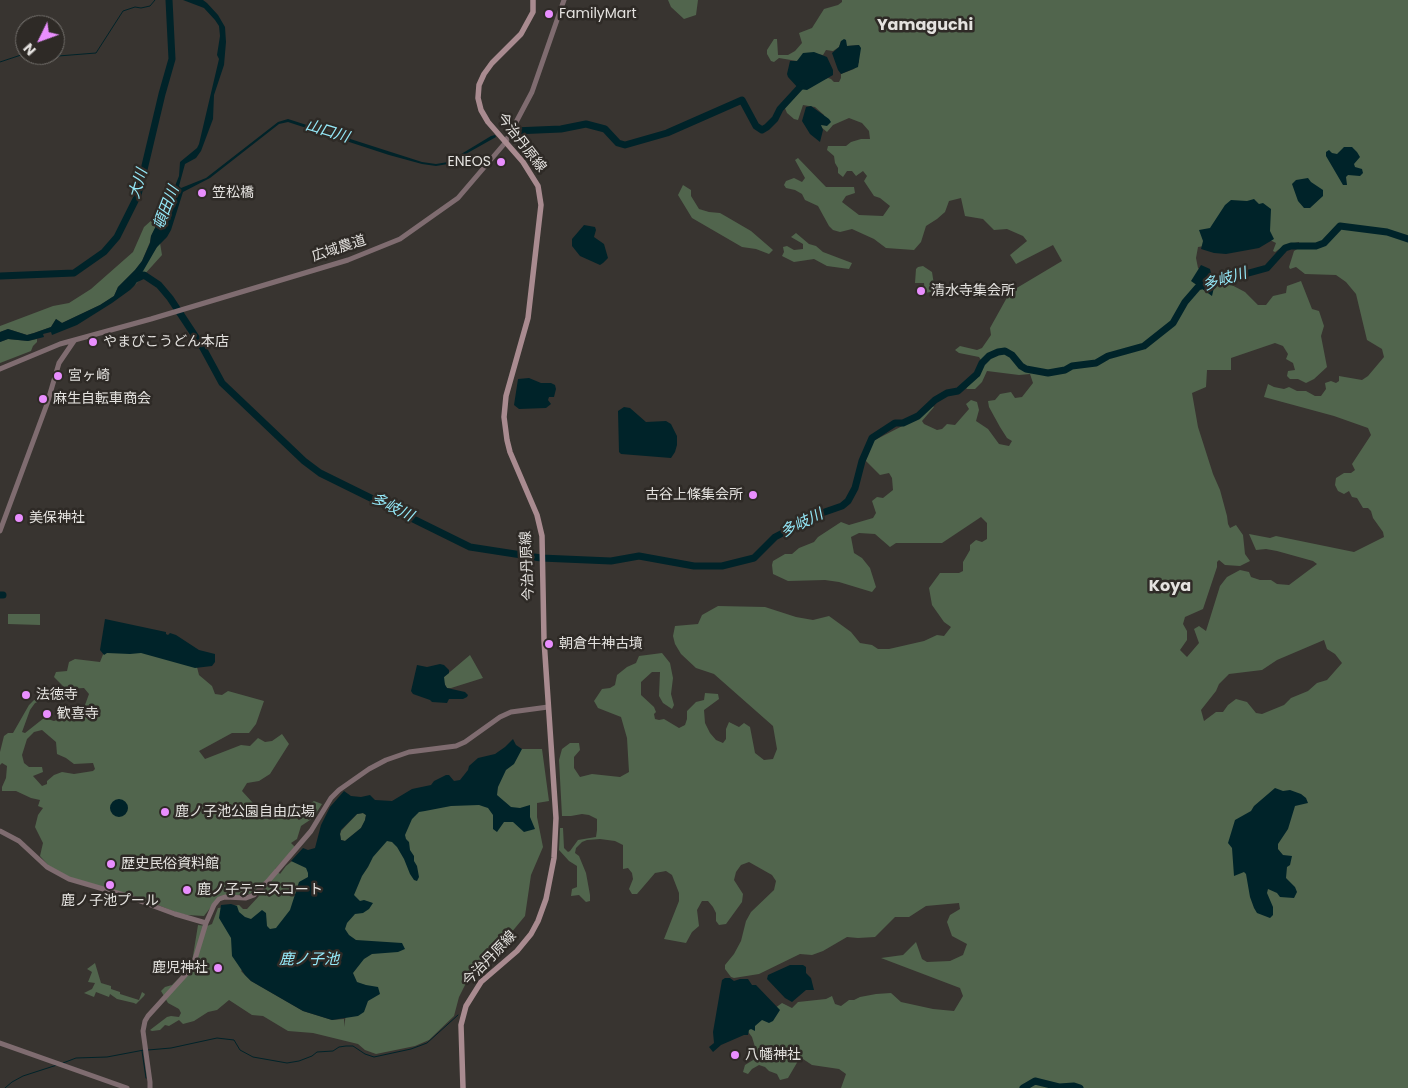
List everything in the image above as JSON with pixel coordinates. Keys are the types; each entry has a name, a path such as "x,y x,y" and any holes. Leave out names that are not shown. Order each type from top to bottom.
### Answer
{"main road":[{"name":"今治丹原線","path":"463,1088 461,1025 466,1006 481,982 517,951 531,934 542,912 551,879 554,858 556,818 544,640 542,536 537,515 510,452 504,417 506,396 528,318 541,205 538,186 523,162 488,122 481,110 478,98 479,85 492,63 521,34 527,24 533,12 533,0"}],"street":[{"name":"広域農道","path":"0,369 60,344 348,260 400,239 458,198 505,142 532,92 564,0"},
{"path":"0,531 47,404 59,362 75,340"},
{"path":"150,1088 143,1031 145,1021 187,973 195,959 206,923 214,905 219,899 225,897 246,898 254,895 310,830 331,798 339,790 369,769 386,760 409,752 456,746 465,742 500,717 511,712 548,707"},
{"path":"0,831 19,842 47,867 69,879 124,895 175,914 206,923"},
{"path":"0,1043 126,1088"}],"green space":[{"path":"668,0 698,0 696,15 684,19 671,7"},
{"path":"842,0 1408,0 1408,1088 841,1088 846,1074 839,1069 812,1065 803,1059 798,1061 788,1078 780,1080 777,1074 759,1065 748,1074 743,1072 745,1065 758,1057 752,1037 746,1029 782,1003 792,1008 798,1002 826,999 832,996 835,1004 841,1006 849,1000 860,997 891,993 901,1002 933,1009 954,1011 963,996 960,988 881,958 903,955 916,942 922,959 927,962 950,961 963,955 967,944 952,936 947,922 950,915 960,909 959,903 926,906 909,917 895,917 875,937 847,937 812,955 800,954 759,974 734,978 725,969 725,965 741,941 746,921 751,912 774,890 776,881 772,875 749,862 741,865 736,872 734,880 743,894 742,902 726,924 719,925 716,921 716,913 713,907 708,901 702,901 697,910 699,926 692,932 686,943 664,939 679,901 679,893 672,875 666,871 655,873 637,894 632,894 629,889 633,879 632,873 628,868 623,869 623,845 615,841 587,840 576,848 575,853 579,856 586,873 590,901 586,902 579,895 571,896 572,889 577,887 577,866 569,861 559,850 560,828 563,828 564,848 568,852 578,840 596,837 597,819 582,814 562,816 559,760 562,749 570,743 579,743 580,750 574,757 574,768 580,777 592,774 620,777 629,772 627,738 621,717 598,708 594,701 602,689 615,685 617,675 636,663 639,656 662,653 670,663 673,678 671,694 674,705 672,709 663,703 659,696 660,672 652,672 641,682 641,695 654,707 656,712 654,714 655,719 664,719 679,728 685,725 687,711 696,702 704,700 705,693 718,694 719,699 704,710 705,723 710,733 716,740 723,743 726,739 726,729 729,722 739,727 744,723 750,727 755,753 764,760 773,759 777,749 773,726 714,674 696,668 681,654 673,636 675,626 698,624 702,615 718,606 765,607 796,617 813,620 829,616 851,632 860,643 872,645 878,649 889,649 924,641 937,635 944,636 951,627 944,622 932,605 929,588 940,573 959,573 963,571 963,562 970,550 970,545 976,540 982,542 987,539 987,523 981,517 942,543 896,543 890,547 875,534 859,533 851,537 854,553 862,558 870,568 876,587 872,592 839,582 825,580 788,581 773,574 773,561 785,554 792,554 799,548 814,542 818,537 841,522 849,525 873,518 876,513 872,501 877,497 883,498 893,490 892,478 889,473 880,475 865,460 873,441 918,418 931,404 934,407 922,421 924,424 937,430 942,429 947,424 955,425 969,409 966,404 971,400 977,402 979,410 976,421 988,429 999,444 1009,446 1012,441 1007,438 1000,427 989,407 988,401 995,400 1000,394 1011,392 1015,398 1022,397 1033,383 1030,374 1019,375 987,371 982,382 975,389 967,389 984,365 979,357 959,353 955,350 960,346 977,350 982,348 991,335 990,328 1010,292 1062,261 1053,245 1016,264 1010,255 1027,241 1023,236 1007,229 994,230 983,219 965,216 961,198 949,201 945,212 926,226 921,242 914,250 886,248 874,239 852,229 840,232 833,230 818,206 805,200 802,194 795,190 786,188 784,185 786,181 794,178 802,182 805,178 795,160 798,158 826,187 854,187 855,193 846,196 842,202 859,215 883,216 890,206 874,196 864,181 867,176 863,171 856,176 852,171 847,171 843,177 838,173 834,156 827,150 828,146 846,146 851,142 861,139 870,139 869,131 862,123 849,118 833,125 827,132 821,127 824,115 815,107 803,105 798,120 787,113 784,106 799,89 828,78 834,82 839,82 841,74 854,69 859,62 859,45 847,46 841,41 839,47 833,51 826,50 823,55 817,54 797,61 779,58 774,62 771,61 767,54 767,50 774,39 777,39 778,55 788,55 795,51 802,43 799,33 812,28 824,9 842,2","holes":["1264,237 1276,243 1273,251 1275,252 1285,245 1299,242 1299,248 1294,251 1290,269 1296,267 1305,274 1336,275 1346,282 1356,294 1367,340 1382,349 1384,357 1368,376 1362,380 1339,376 1339,381 1336,383 1331,381 1325,383 1326,389 1321,396 1315,396 1306,391 1297,391 1289,387 1284,389 1268,384 1264,397 1334,416 1368,428 1371,435 1352,464 1355,470 1351,473 1344,473 1336,478 1335,485 1338,491 1344,494 1349,491 1352,497 1357,498 1363,508 1368,508 1371,511 1384,537 1354,552 1276,536 1270,538 1249,534 1256,550 1277,551 1313,561 1317,564 1289,585 1277,584 1271,580 1260,580 1251,577 1249,572 1240,570 1227,577 1220,586 1206,631 1199,626 1194,629 1199,643 1187,657 1180,650 1187,640 1187,631 1183,624 1185,617 1203,609 1217,562 1219,560 1225,565 1240,566 1250,561 1245,554 1243,535 1236,525 1230,528 1228,524 1220,490 1198,427 1192,393 1206,387 1207,370 1231,370 1231,358 1275,343 1283,346 1288,354 1286,359 1293,363 1295,370 1288,371 1287,376 1290,379 1298,379 1306,383 1314,379 1327,367 1321,336 1324,326 1319,311 1312,309 1301,281 1287,286 1286,293 1273,296 1266,305 1258,305 1245,292 1226,282 1211,279 1198,268 1196,258 1198,247","1324,640 1327,649 1335,654 1342,663 1327,680 1317,683 1308,691 1291,698 1284,705 1262,714 1256,713 1247,702 1236,699 1223,712 1216,712 1204,721 1201,710 1216,691 1219,684 1229,674 1262,670 1277,660"]},
{"path":"683,185 691,190 691,196 699,209 720,213 751,231 773,250 769,254 756,249 742,247 692,218 678,195"},
{"path":"154,218 160,219 151,236 142,261 118,287 114,296 100,305 62,323 56,319 51,327 34,333 27,335 8,329 0,332 0,326 53,306 69,303 91,289 133,252 144,227"},
{"path":"796,233 809,244 816,246 823,252 852,263 849,269 827,266 814,259 794,262 782,256 784,252 783,247 787,246 794,250 803,249 803,244 791,237"},
{"path":"160,243 162,255 134,286 147,260"},
{"path":"923,266 932,272 935,291 925,293 924,283 915,283 916,269"},
{"path":"8,339 28,341 37,339 37,342 31,351 0,363 0,342"},
{"path":"8,614 40,614 40,625 8,624"},
{"path":"106,647 143,648 196,663 199,675 212,686 215,694 222,695 228,691 264,701 256,724 249,733 232,733 199,751 205,759 241,745 250,746 258,738 265,742 272,741 282,734 289,744 270,774 259,781 247,783 242,791 264,815 289,809 300,810 314,801 322,804 313,818 301,826 297,839 291,843 295,847 275,869 280,874 297,857 313,874 294,914 241,971 251,981 303,1011 332,1020 344,1019 344,1027 353,986 342,939 348,895 367,857 419,806 484,800 509,811 495,799 493,789 518,749 542,749 549,801 537,803 537,817 543,847 531,875 525,916 501,945 469,977 459,997 454,1016 429,1040 415,1046 376,1054 365,1050 358,1044 313,1033 288,1031 263,1016 252,1015 229,1000 217,1010 208,1012 194,1021 183,1024 179,1020 169,1026 165,1025 160,1030 150,1030 167,1017 179,1017 181,1013 179,1009 168,1003 161,991 165,987 172,985 189,968 192,962 198,925 207,926 212,924 218,908 239,905 243,909 247,909 259,896 253,891 250,894 224,896 217,899 204,916 187,915 143,899 69,877 49,866 40,856 43,843 35,827 38,815 43,808 38,806 40,800 16,791 2,791 7,766 2,763 0,765 0,752 4,736 8,733 13,733 29,705 41,693 54,697 55,702 43,700 35,703 30,710 22,732 25,733 44,718 54,721 68,716 73,719 81,716 89,694 84,688 66,689 54,677 56,672 67,671 69,662 75,659 100,662","holes":["42,730 56,742 57,754 74,764 93,763 95,769 74,774 62,772 54,775 47,781 47,784 42,786 33,776 43,772 42,767 29,767 24,763 22,755 27,739 34,732"]},
{"path":"470,655 483,678 447,688 443,681 444,677"},
{"path":"363,813 366,815 361,828 345,841 341,840 341,831 357,814"},
{"path":"95,963 101,983 111,986 111,989 120,992 120,994 139,1000 142,992 145,994 144,996 136,1004 117,999 110,994 109,997 96,992 94,997 84,993 92,989 95,983 88,982 92,972 87,969"}],"water":[{"name":"頓田川","path":"183,0 203,0 207,3 218,15 225,27 226,42 224,65 214,95 213,119 201,151 196,158 185,164 179,186 181,188 206,178 278,122 288,119 422,162 436,164 448,162 491,136 495,135 496,137 448,164 436,166 389,155 288,122 279,124 210,178 183,192 171,230 157,247 135,285 130,290 77,325 52,335 51,332 43,334 44,337 28,341 8,339 0,342 0,332 8,329 27,335 51,327 56,319 62,323 100,305 114,296 118,287 142,261 151,236 179,176 180,162 197,148 199,144 219,59 217,55 220,36 219,26 204,8"},
{"path":"844,39 847,46 859,45 861,48 858,67 841,74 832,53"},
{"path":"814,52 827,57 833,70 833,75 807,90 799,89 787,74 790,61 797,61 803,53"},
{"path":"811,106 831,122 827,126 821,125 823,130 820,142 810,134 802,121 806,107"},
{"path":"1344,147 1352,147 1357,152 1360,157 1354,164 1355,167 1362,169 1363,173 1360,176 1348,175 1346,177 1347,185 1343,185 1326,156 1326,152 1329,150 1337,154"},
{"path":"1308,178 1323,190 1323,196 1310,208 1304,208 1298,201 1292,184 1296,180"},
{"path":"1254,199 1259,204 1263,203 1271,209 1270,231 1274,239 1259,248 1226,254 1201,249 1203,241 1199,230 1210,228 1225,205 1231,200 1247,201"},
{"path":"584,225 595,227 594,237 604,244 608,258 600,265 580,256 572,246 572,239"},
{"path":"1201,265 1210,269 1216,279 1212,296 1191,281"},
{"path":"529,378 541,383 555,385 554,397 549,397 548,400 551,404 546,408 519,409 514,405 518,379"},
{"path":"624,407 630,408 646,422 666,421 671,424 677,436 677,445 671,458 621,454 619,452 618,411"},
{"path":"105,619 166,632 168,635 170,633 176,635 199,650 215,654 215,662 212,666 195,668 141,653 107,653 104,655 100,650"},
{"path":"440,664 449,670 449,673 444,677 447,688 465,692 468,695 467,697 463,699 449,699 447,703 432,702 413,694 411,691 417,665 427,667"},
{"name":"鹿ノ子池","path":"513,739 516,745 522,749 514,764 506,770 498,787 497,795 511,807 520,808 530,805 530,817 535,829 524,832 513,822 504,822 497,832 493,829 493,815 488,808 479,805 451,806 419,812 412,819 405,835 417,866 419,877 417,881 410,874 397,847 392,842 387,841 373,857 362,876 354,895 360,901 364,900 373,903 363,913 355,914 347,923 345,929 356,940 402,943 405,949 398,952 372,954 364,959 353,973 357,982 378,987 380,994 368,1001 364,1012 358,1016 332,1020 303,1011 251,981 245,975 232,956 231,938 219,918 221,905 231,904 237,906 239,912 251,919 262,910 266,913 267,926 270,929 276,928 290,910 299,882 308,877 306,868 291,861 303,848 308,850 315,848 321,825 330,807 344,791 351,796 361,797 370,795 375,800 392,801 412,789 431,785 434,781 446,775 449,775 454,781 460,780 469,766 478,758 495,754","holes":["363,813 366,815 361,828 345,841 341,840 341,830 357,814"]},
{"path":"1275,788 1301,794 1308,803 1295,806 1288,829 1278,844 1278,849 1283,855 1292,856 1290,865 1287,867 1286,878 1295,887 1297,892 1294,898 1280,897 1277,893 1268,889 1267,893 1273,907 1273,915 1270,918 1257,913 1254,908 1246,874 1244,872 1234,876 1232,848 1228,843 1235,820 1251,811 1254,806"},
{"path":"115,799 123,799 128,804 126,815 115,817 110,812 110,804"},
{"path":"790,965 803,965 806,967 806,973 811,978 814,990 806,990 792,1002 785,998 767,979 768,975"},
{"path":"730,978 734,981 748,979 752,985 756,985 780,1010 773,1021 769,1023 762,1020 755,1026 755,1031 749,1030 748,1035 721,1045 713,1052 709,1047 714,1043 713,1032 722,980"}],"waterway":[{"path":"0,62 21,55 33,58 96,53 123,11 135,7 150,6 155,0"},
{"name":"大川","path":"0,276 74,273 104,252 117,237 138,195 172,59 169,0"},
{"name":"山口川","path":"514,131 561,129 586,124 605,129 618,143 625,145 667,133 742,100 756,126 762,130 775,119 780,109 802,85"},
{"name":"多岐川","path":"131,281 144,275 159,285 170,298 203,348 222,383 304,461 320,473 470,547 541,558 611,561 639,556 694,566 722,566 754,558 775,537 819,514 842,506 848,501 855,488 862,461 872,438 895,423 903,423 918,416 935,400 947,393 958,391 977,374 982,363 989,356 1005,351 1012,355 1026,369 1048,373 1065,370 1072,366 1096,363 1108,356 1144,346 1173,323 1185,302 1198,287 1267,268 1285,248 1291,246 1316,246 1324,243 1340,226 1387,232 1408,239"},
{"path":"148,1050 171,1048 217,1038 234,1040 240,1050 253,1057 287,1063 299,1061 317,1052 333,1051 339,1047 346,1046 353,1046 365,1054 374,1057 411,1049 427,1043 458,1015"},
{"path":"63,1063 76,1058 107,1057 144,1050"},
{"path":"142,1051 146,1078"},
{"path":"5,1088 23,1076 57,1065"},
{"path":"1023,1088 1035,1081 1059,1087 1074,1086 1080,1088"}],"place":[{"name":"FamilyMart","path":"549,14"},
{"name":"ENEOS","path":"501,162"},
{"name":"笠松橋","path":"202,193"},
{"name":"清水寺集会所","path":"921,291"},
{"name":"やまびこうどん本店","path":"93,342"},
{"name":"宮ヶ崎","path":"58,376"},
{"name":"麻生自転車商会","path":"43,399"},
{"name":"古谷上條集会所","path":"753,495"},
{"name":"美保神社","path":"19,518"},
{"name":"朝倉牛神古墳","path":"549,644"},
{"name":"法徳寺","path":"26,695"},
{"name":"歓喜寺","path":"47,714"},
{"name":"鹿ノ子池公園自由広場","path":"165,812"},
{"name":"歴史民俗資料館","path":"111,864"},
{"name":"鹿ノ子池プール","path":"110,885"},
{"name":"鹿ノ子テニスコート","path":"187,890"},
{"name":"鹿児神社","path":"218,968"},
{"name":"八幡神社","path":"735,1055"}],"district":[{"name":"Yamaguchi","path":"925,26"},
{"name":"Koya","path":"1170,587"}]}
